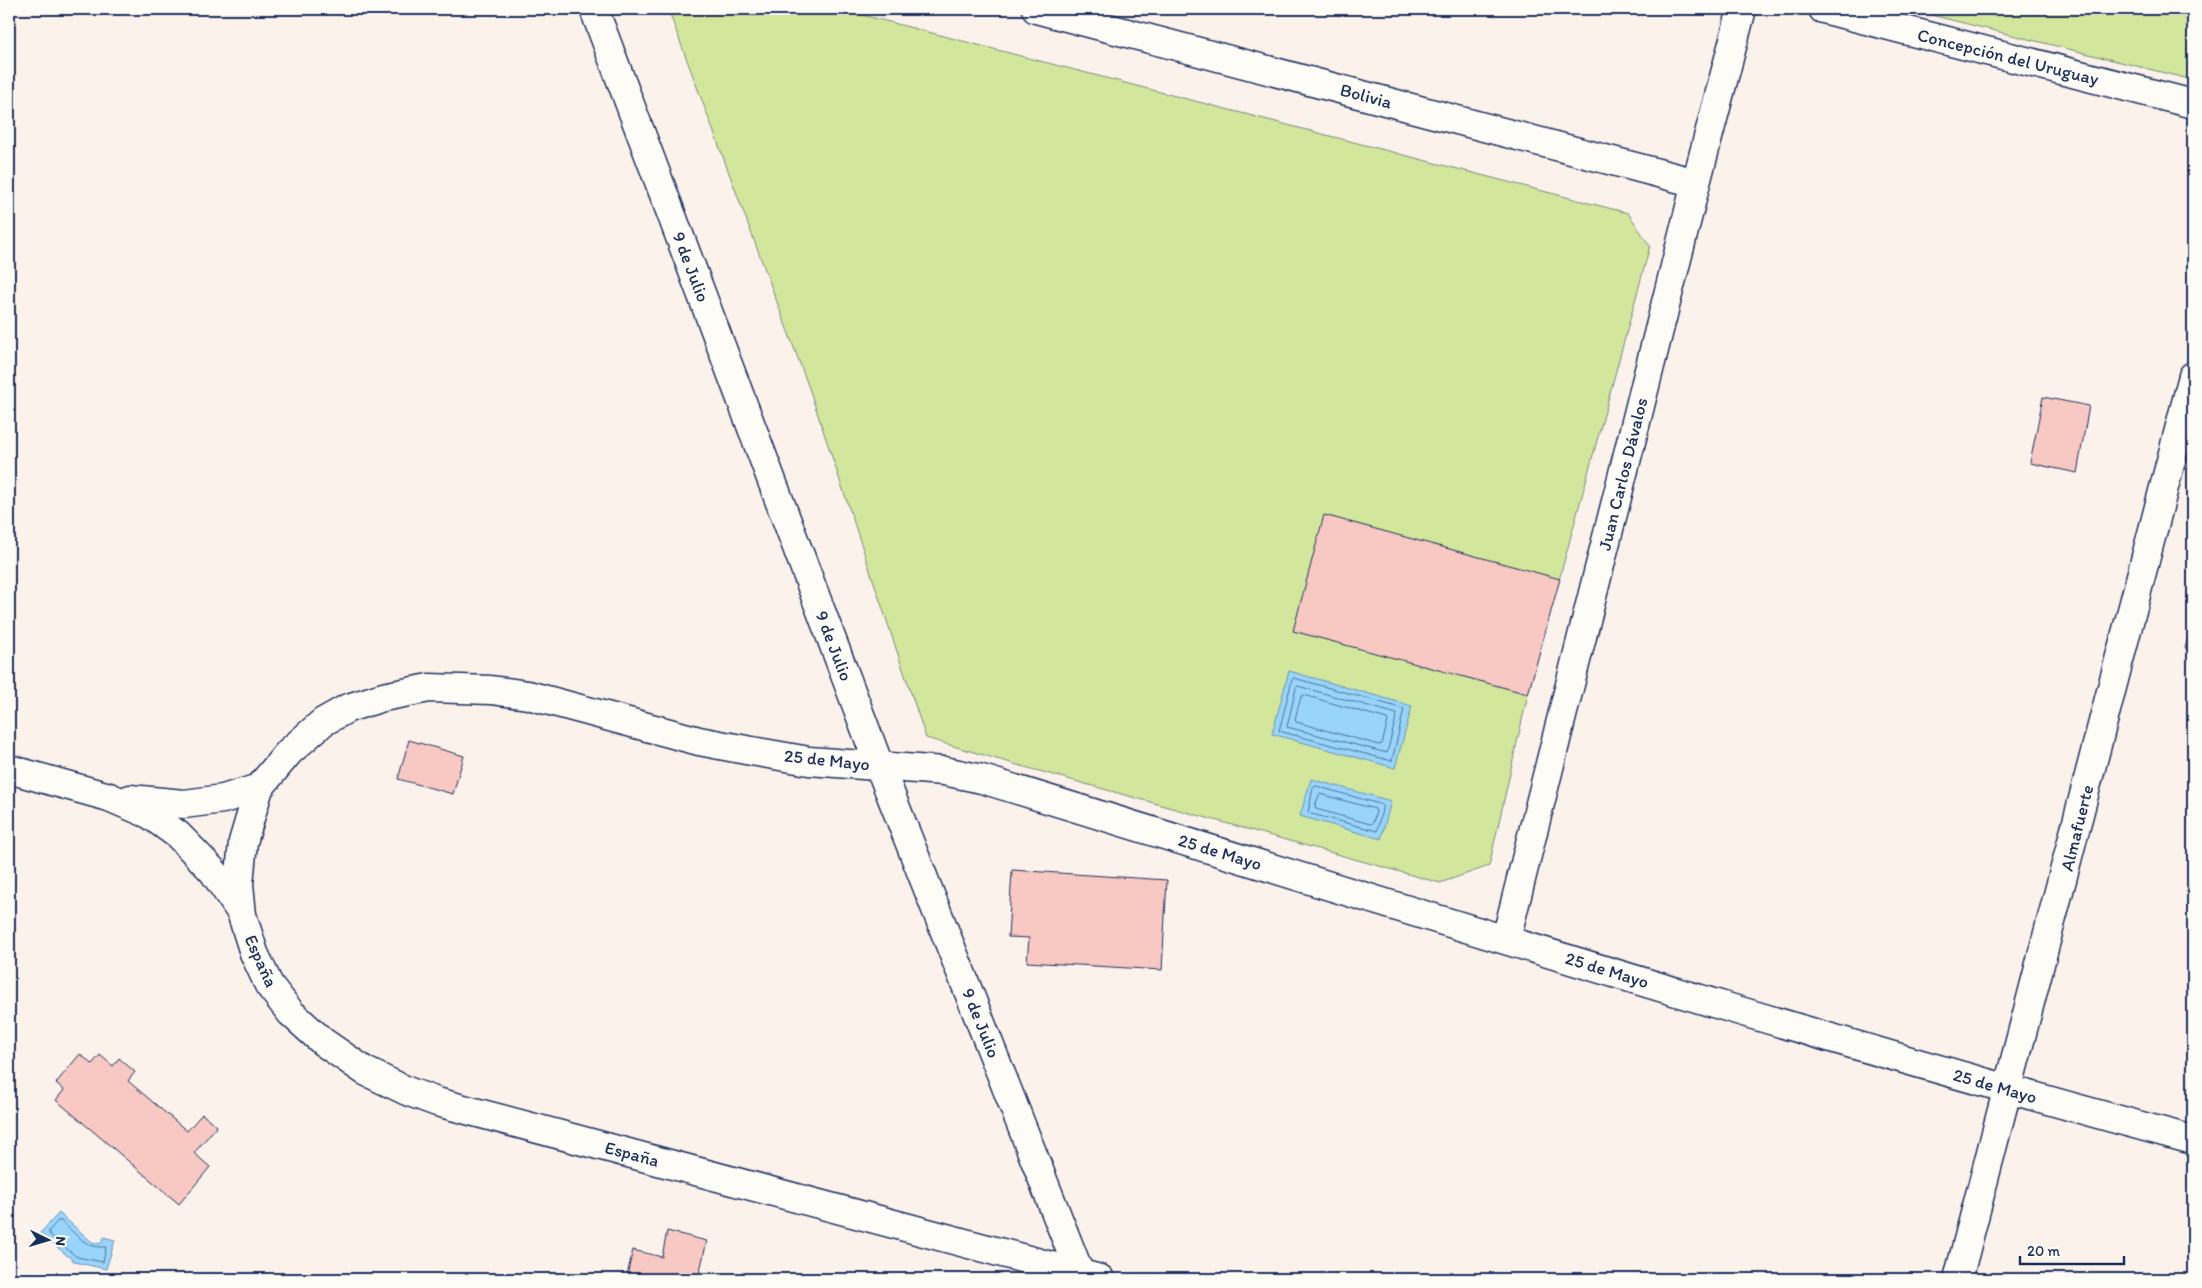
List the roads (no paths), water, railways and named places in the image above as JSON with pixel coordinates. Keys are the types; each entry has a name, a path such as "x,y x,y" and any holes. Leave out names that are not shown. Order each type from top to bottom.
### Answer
{"street":[{"name":"9 de Julio","path":"594,9 879,765 1087,1277"},
{"name":"Bolivia","path":"1036,9 1696,183"},
{"name":"Juan Carlos Dávalos","path":"1506,939 1696,183 1742,9"},
{"name":"Concepción del Uruguay","path":"1822,9 2193,104"},
{"name":"Almafuerte","path":"1958,1279 2009,1090 2193,376"},
{"name":"25 de Mayo","path":"259,788 290,752 323,722 348,708 383,697 429,688 490,690 528,695 699,742 809,761 944,771 982,779 2009,1090 2193,1140"},
{"name":"España","path":"9,769 109,797 149,814 178,835 213,871 242,914"},
{"name":"España","path":"109,797 184,804 223,799 259,788"},
{"name":"España","path":"259,788 243,842 238,884 242,914 254,953 269,985 291,1013 323,1042 365,1071 407,1091 446,1104 1087,1277"}],"water":[{"path":"1289,671 1412,706 1395,768 1272,734"},
{"path":"1311,779 1391,801 1381,839 1300,816"},
{"path":"59,1213 92,1242 100,1244 104,1237 115,1240 106,1269 75,1262 40,1233"}]}
